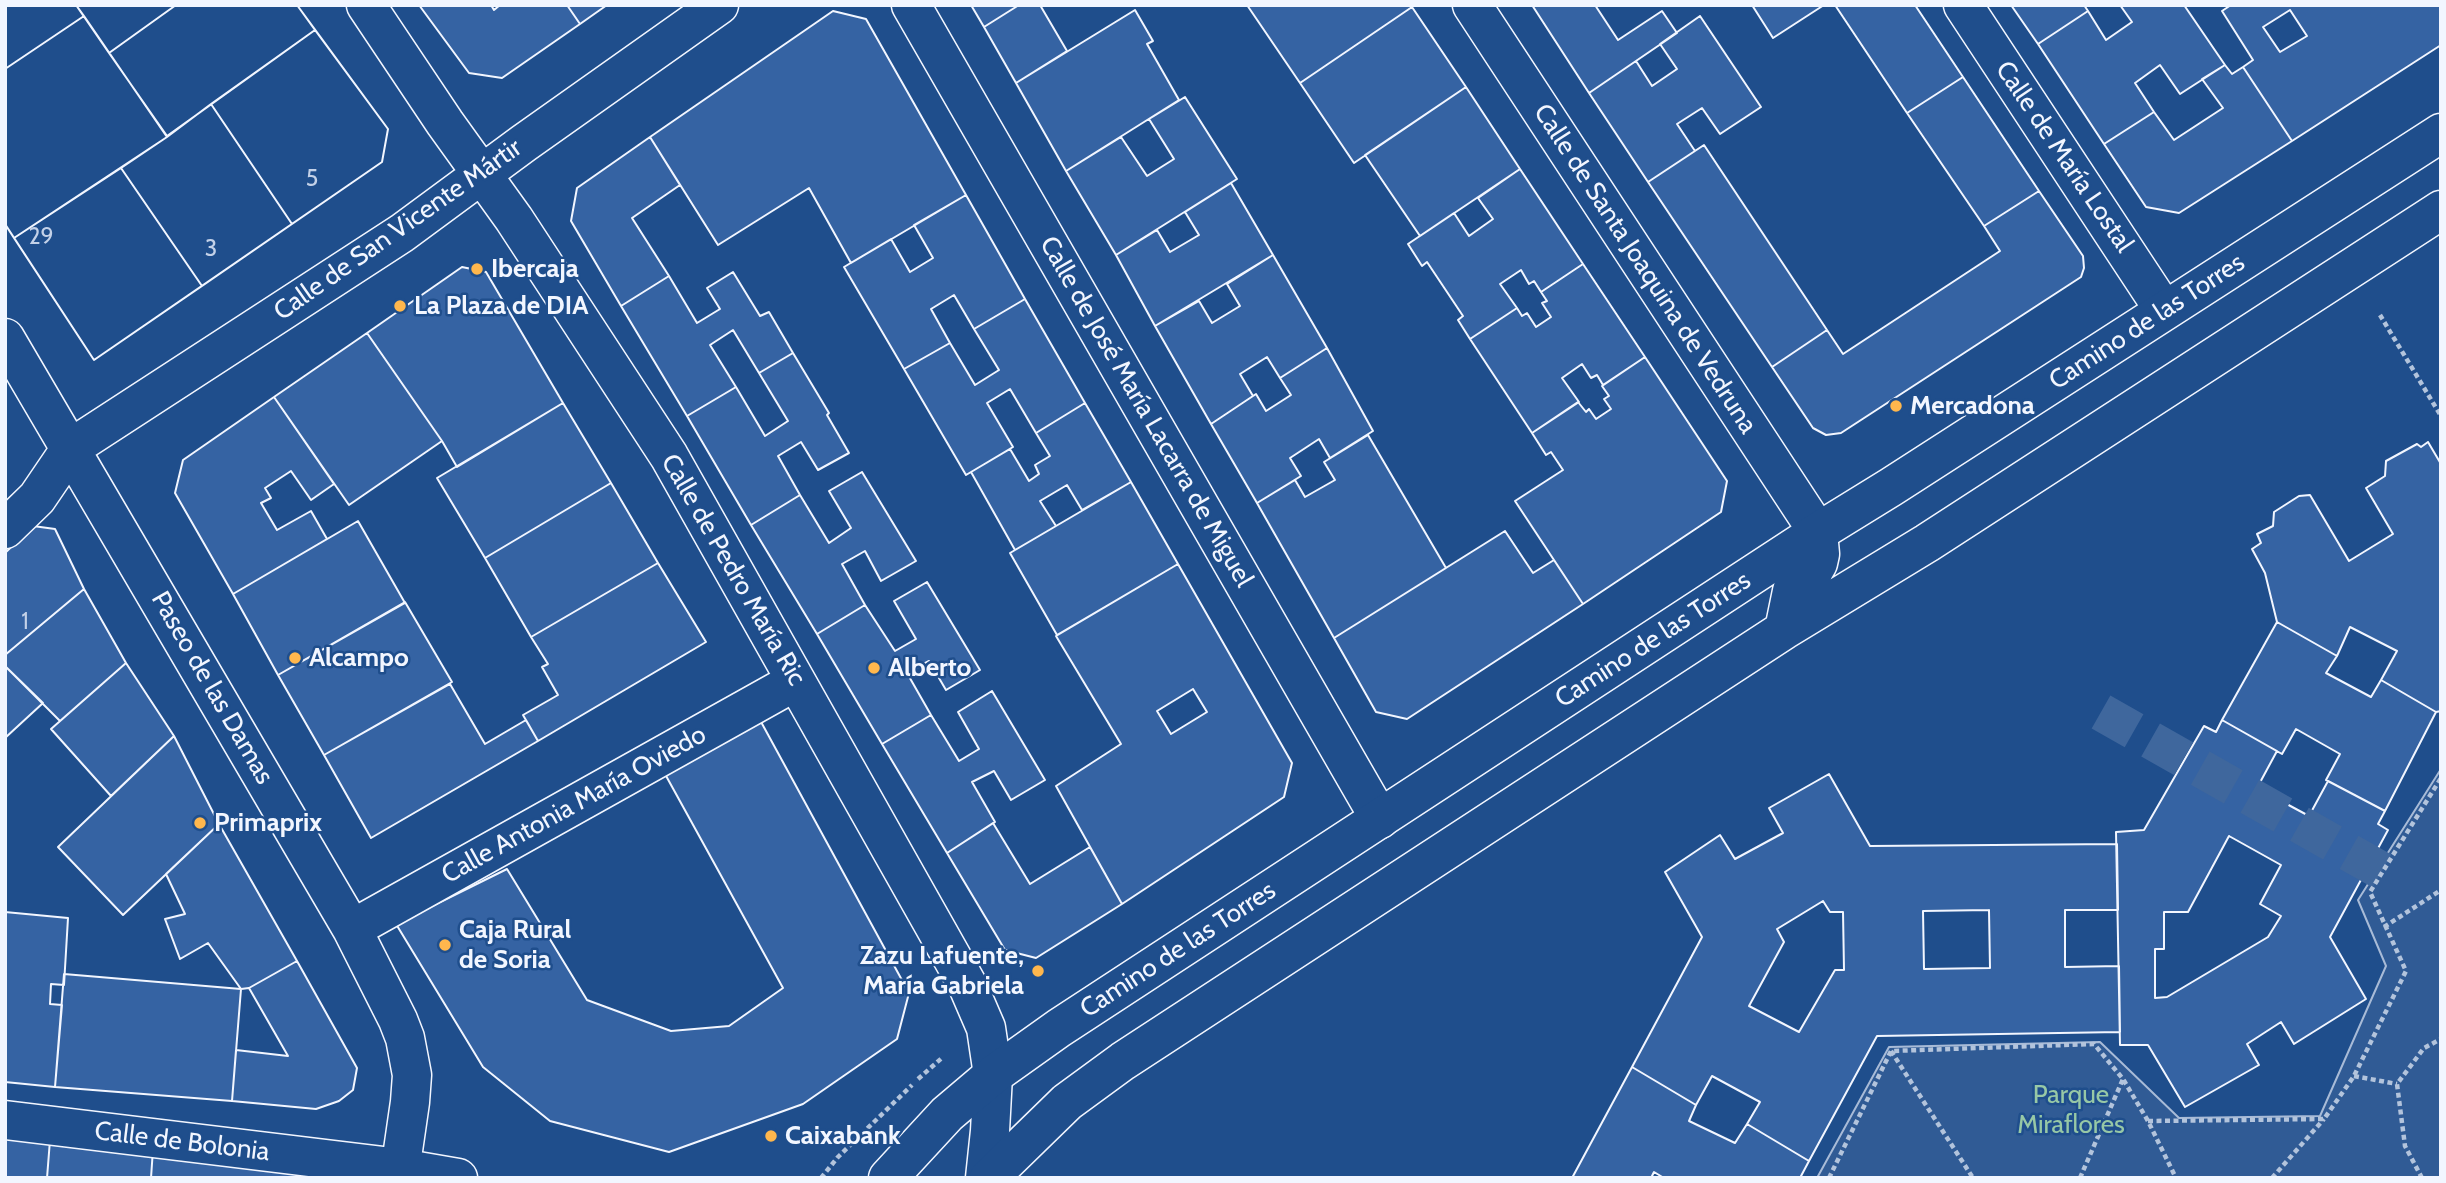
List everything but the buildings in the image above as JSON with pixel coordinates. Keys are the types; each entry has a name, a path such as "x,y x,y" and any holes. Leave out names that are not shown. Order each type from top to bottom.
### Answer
{"street":[{"name":"Calle de Pedro María Ric","path":"366,5 514,219 669,456 973,996 986,1027 993,1075 987,1178"},
{"name":"Calle de San Vicente Mártir","path":"71,448 402,233 719,5"},
{"name":"Calle de José María Lacarra de Miguel","path":"911,5 1380,819"},
{"name":"Calle de Santa Joaquina de Vedruna","path":"1472,5 1818,531"},
{"name":"Calle de María Lostal","path":"1963,5 2164,310"},
{"name":"Camino de las Torres","path":"888,1178 947,1114 993,1075 1059,1027 1818,531 1891,487 2441,133"},
{"path":"987,1178 1067,1102 1123,1061 1784,630 1927,542 2441,210"},
{"name":"Paseo de las Damas","path":"5,338 352,929 398,1020 410,1056 412,1075 399,1173"},
{"path":"5,529 37,498 71,448"},
{"path":"1784,630 1792,591 1810,576 1818,562 1818,531"},
{"name":"Calle Antonia María Oviedo","path":"352,929 796,681"},
{"name":"Calle de Bolonia","path":"5,1121 399,1173 458,1178"}],"path":[{"path":"2380,314 2441,416"},
{"path":"2272,1178 2324,1119 2354,1076 2406,971 2370,892 2441,778"},
{"path":"2384,927 2441,890"},
{"path":"2422,1178 2405,1146 2397,1084 2424,1048 2441,1039"},
{"path":"1891,1051 2094,1044 2123,1079 2148,1121 2176,1178"},
{"path":"1829,1178 1891,1051"},
{"path":"1891,1051 1973,1178"},
{"path":"2354,1076 2397,1084"},
{"path":"2080,1178 2123,1079"},
{"path":"2148,1121 2324,1119"}],"green space":[{"name":"Parque Miraflores","path":"2441,769 2441,1178 1817,1178 1889,1047 2100,1042 2179,1118 2320,1116 2386,966 2358,900"}],"tunnel":[{"path":"2101,712 2382,871"}],"place":[{"name":"Ibercaja","path":"477,269"},
{"name":"La Plaza de DIA","path":"400,306"},
{"name":"Mercadona","path":"1896,406"},
{"name":"Alcampo","path":"295,658"},
{"name":"Alberto","path":"874,668"},
{"name":"Primaprix","path":"200,823"},
{"name":"Caja Rural de Soria","path":"445,945"},
{"name":"Zazu Lafuente, María Gabriela","path":"1038,971"},
{"name":"Caixabank","path":"771,1136"}]}
